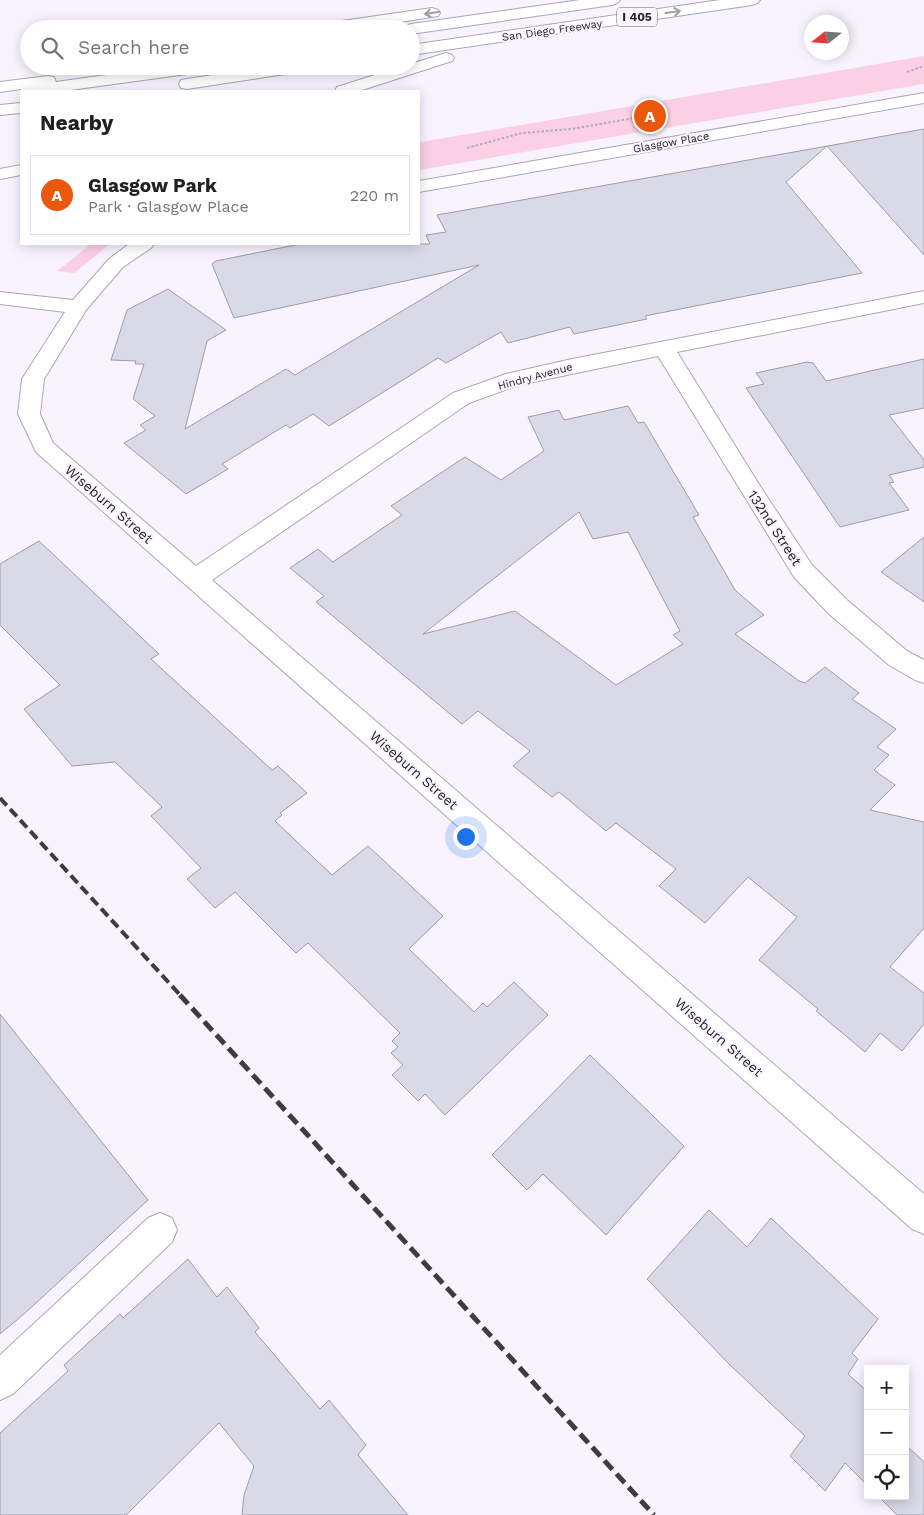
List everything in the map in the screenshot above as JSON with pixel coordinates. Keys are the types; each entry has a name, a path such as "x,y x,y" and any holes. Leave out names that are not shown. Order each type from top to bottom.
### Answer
{"main road":[{"path":"381,20 515,0"},
{"path":"420,29 612,0"},
{"path":"420,36 660,0"},
{"name":"San Diego Freeway","path":"420,49 752,0"},
{"path":"420,66 521,34"},
{"path":"0,74 20,71"},
{"path":"0,87 90,75"},
{"path":"35,90 144,75"},
{"path":"143,90 244,75"},
{"path":"346,90 393,75"},
{"path":"0,95 20,92"},
{"name":"Glasgow Place","path":"420,186 924,98"},
{"path":"0,110 20,108"},
{"path":"0,174 20,170"},
{"path":"0,298 78,307 112,268 134,248 142,245"},
{"name":"Hindry Avenue","path":"196,578 462,398 514,379 924,297"},
{"name":"Wiseburn Street","path":"78,307 33,379 29,414 44,447 196,578 924,1217"},
{"name":"132nd Street","path":"664,348 803,571 838,607 898,658 924,673"},
{"path":"0,1381 160,1230"}],"shaded area":[{"path":"924,56 924,84 420,170 421,142"},
{"path":"90,245 109,245 74,273 57,271"}],"building":[{"path":"924,129 924,255 827,146"},
{"path":"827,146 786,182 862,273 645,316 647,319 574,334 570,327 508,343 501,332 446,363 438,358 329,426 313,414 290,428 286,425 222,464 228,469 186,494 124,443 146,430 140,425 155,416 133,399 144,364 135,364 136,361 111,360 127,310 168,289 226,330 207,341 185,429 286,369 295,375 479,265 234,318 212,264 216,261 295,245 430,244 426,235 446,232 437,215"},
{"path":"924,359 924,408 889,415 924,460 924,467 889,475 894,482 889,483 909,510 840,527 746,388 764,384 756,373 807,362 813,363 826,381"},
{"path":"628,406 638,423 644,422 699,515 693,517 735,590 764,615 735,634 799,681 805,683 825,667 859,693 852,699 896,729 877,747 889,755 874,770 895,785 870,810 924,822 924,928 890,967 924,993 924,1024 902,1051 880,1033 865,1052 816,1011 818,1009 759,960 797,917 748,877 705,923 659,886 676,869 616,823 606,831 559,792 552,797 513,766 530,751 478,711 462,724 316,602 324,596 290,568 318,549 333,562 402,515 391,506 465,457 501,480 544,451 528,417 559,410 564,420","holes":["579,512 593,539 628,532 680,631 673,635 683,644 616,685 515,611 423,634"]},
{"path":"924,537 924,602 881,572"},
{"path":"39,541 159,654 151,659 272,770 278,766 307,793 280,813 282,815 275,821 332,875 368,846 443,916 409,949 474,1012 483,1003 487,1007 514,982 548,1015 445,1115 425,1094 418,1101 392,1075 403,1065 391,1053 398,1047 392,1041 400,1033 308,943 296,953 235,892 215,908 187,879 201,868 151,816 162,807 115,762 72,766 24,709 60,685 0,625 0,564"},
{"path":"0,1014 148,1200 0,1334"},
{"path":"590,1055 684,1146 606,1235 543,1174 527,1190 492,1155"},
{"path":"709,1210 747,1247 771,1218 878,1319 852,1353 858,1359 848,1374 864,1388 864,1482 845,1463 825,1491 790,1456 805,1436 730,1365 647,1279"},
{"path":"188,1259 217,1297 227,1287 259,1328 255,1332 320,1409 329,1400 366,1445 358,1455 408,1515 242,1515 244,1495 254,1466 219,1423 126,1515 0,1515 0,1433 68,1371 64,1365 120,1314 123,1318"},
{"path":"909,1448 924,1462 924,1515 897,1515 882,1500 909,1500"}],"railway":[{"path":"0,798 181,996"},
{"path":"180,995 654,1515"}],"place":[{"name":"Glasgow Park","path":"650,116"}]}
